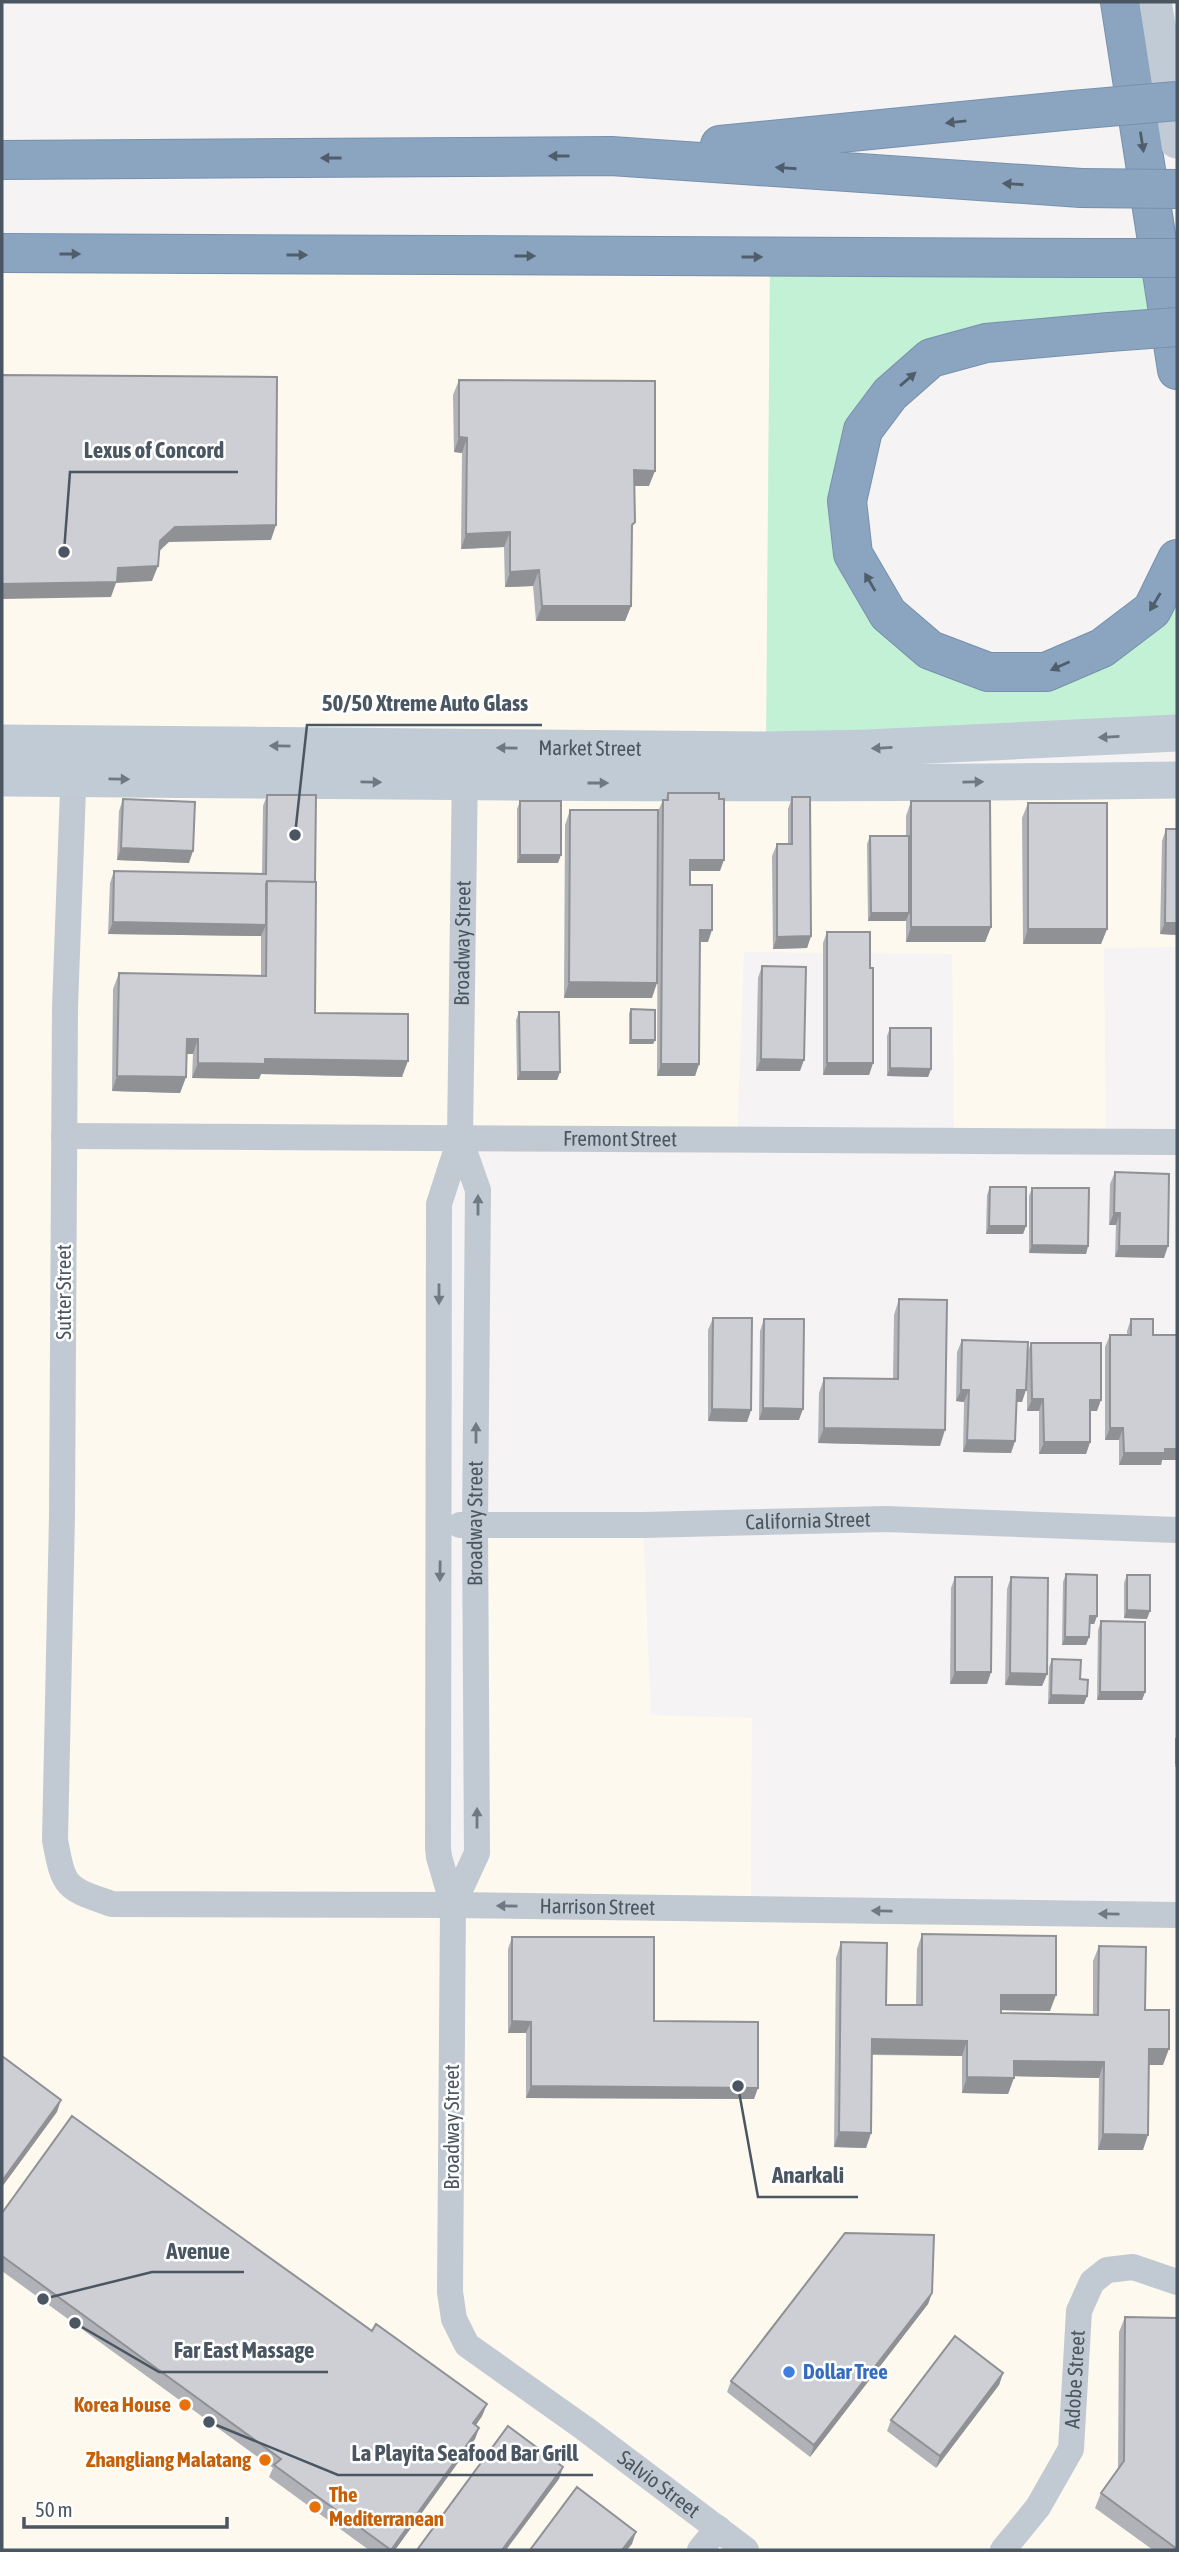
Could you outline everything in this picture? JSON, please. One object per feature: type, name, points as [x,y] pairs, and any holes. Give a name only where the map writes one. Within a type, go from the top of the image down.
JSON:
[{"type":"highway","points":[[1121,2],[1177,370]]},
{"type":"highway","points":[[611,156],[1177,101]]},
{"type":"highway","points":[[2,160],[611,156],[1081,188],[1177,189]]},
{"type":"highway","points":[[2,253],[1177,258]]},
{"type":"highway","points":[[1177,327],[986,343],[932,358],[891,394],[863,430],[846,501],[853,554],[888,614],[930,650],[988,672],[1046,672],[1102,648],[1152,610],[1177,559]]},
{"type":"main road","points":[[1153,2],[1177,140]]},
{"type":"main road","name":"Market Street","points":[[2,778],[74,761],[465,747],[843,749],[1177,733]]},
{"type":"main road","name":"Market Street","points":[[2,743],[74,761],[466,783],[852,784],[1177,780]]},
{"type":"street","name":"Broadway Street","points":[[465,747],[460,1139],[439,1204],[440,1525],[437,1730],[439,1857],[453,1905],[450,2292],[454,2319],[467,2345]]},
{"type":"street","name":"Sutter Street","points":[[55,1840],[62,1516],[65,1007],[74,761]]},
{"type":"street","name":"Fremont Street","points":[[64,1136],[1177,1142]]},
{"type":"street","name":"Broadway Street","points":[[453,1905],[477,1853],[475,1525],[478,1190],[460,1139]]},
{"type":"street","name":"California Street","points":[[440,1525],[643,1525],[886,1520],[1177,1530]]},
{"type":"street","name":"Harrison Street","points":[[55,1840],[62,1875],[78,1892],[113,1904],[453,1905],[1177,1915]]},
{"type":"street","name":"Adobe Street","points":[[1003,2550],[1038,2507],[1070,2449],[1079,2311],[1092,2282],[1107,2270],[1133,2267],[1177,2282]]},
{"type":"street","name":"Salvio Street","points":[[467,2345],[584,2428],[746,2550]]},
{"type":"street","points":[[700,2550],[718,2528]]},
{"type":"shaded area","points":[[2,253],[770,257],[766,750],[2,743]]},
{"type":"shaded area","points":[[2,778],[1177,780],[1177,947],[1104,948],[1106,1142],[954,1141],[952,954],[744,952],[737,1140],[460,1139],[439,1204],[440,1525],[453,1904],[477,1853],[475,1525],[643,1525],[651,1715],[752,1718],[751,1909],[1177,1915],[1177,2550],[2,2550]]},
{"type":"green space","points":[[770,257],[1158,258],[1171,328],[986,343],[890,394],[847,501],[888,614],[988,672],[1102,648],[1177,559],[1177,733],[766,750]]},
{"type":"building","points":[[2,375],[277,377],[276,525],[175,527],[160,541],[158,566],[118,568],[117,582],[2,584]]},
{"type":"building","points":[[459,380],[655,381],[655,471],[634,470],[635,522],[632,525],[631,606],[542,606],[539,570],[510,572],[510,532],[466,534],[467,438],[459,437]]},
{"type":"building","points":[[668,793],[719,793],[719,799],[724,799],[724,860],[690,860],[690,885],[712,885],[712,930],[700,930],[699,1064],[661,1064],[663,800],[668,800]]},
{"type":"building","points":[[267,795],[316,795],[315,882],[267,881],[266,925],[113,922],[114,871],[266,874]]},
{"type":"building","points":[[792,797],[810,797],[811,936],[777,937],[777,844],[792,844]]},
{"type":"building","points":[[123,799],[195,802],[193,851],[121,848]]},
{"type":"building","points":[[520,801],[561,801],[561,855],[520,855]]},
{"type":"building","points":[[911,801],[990,801],[991,927],[911,927]]},
{"type":"building","points":[[1028,803],[1107,803],[1107,929],[1028,929]]},
{"type":"building","points":[[570,810],[658,810],[657,983],[569,982]]},
{"type":"building","points":[[1166,829],[1177,829],[1177,923],[1165,923]]},
{"type":"building","points":[[870,836],[909,836],[909,913],[871,913]]},
{"type":"building","points":[[267,881],[316,882],[315,1013],[408,1014],[408,1061],[265,1059],[265,1064],[198,1063],[198,1039],[187,1039],[186,1077],[117,1076],[119,973],[266,976]]},
{"type":"building","points":[[827,932],[870,932],[870,968],[873,968],[873,1063],[827,1063]]},
{"type":"building","points":[[762,966],[806,967],[804,1060],[761,1059]]},
{"type":"building","points":[[631,1009],[655,1010],[655,1040],[631,1040]]},
{"type":"building","points":[[519,1012],[559,1012],[560,1072],[520,1072]]},
{"type":"building","points":[[890,1028],[931,1028],[931,1069],[890,1068]]},
{"type":"building","points":[[1115,1172],[1169,1174],[1168,1246],[1119,1246],[1120,1213],[1114,1213]]},
{"type":"building","points":[[990,1187],[1026,1187],[1026,1226],[989,1226]]},
{"type":"building","points":[[1032,1188],[1089,1188],[1088,1246],[1032,1245]]},
{"type":"building","points":[[899,1299],[947,1300],[945,1430],[824,1428],[824,1378],[898,1379]]},
{"type":"building","points":[[713,1318],[752,1318],[751,1410],[712,1409]]},
{"type":"building","points":[[764,1319],[804,1319],[803,1409],[763,1408]]},
{"type":"building","points":[[1131,1319],[1153,1319],[1153,1335],[1177,1335],[1177,1449],[1165,1449],[1165,1453],[1124,1453],[1123,1428],[1110,1428],[1110,1335],[1131,1335]]},
{"type":"building","points":[[962,1340],[1028,1342],[1026,1390],[1017,1390],[1015,1441],[967,1440],[969,1390],[961,1390]]},
{"type":"building","points":[[1031,1343],[1101,1343],[1101,1400],[1090,1400],[1090,1442],[1044,1442],[1043,1399],[1032,1399]]},
{"type":"building","points":[[1066,1574],[1097,1575],[1097,1616],[1090,1616],[1089,1637],[1065,1637]]},
{"type":"building","points":[[1127,1575],[1150,1575],[1150,1611],[1127,1610]]},
{"type":"building","points":[[955,1577],[992,1577],[991,1672],[955,1672]]},
{"type":"building","points":[[1011,1577],[1048,1578],[1047,1674],[1010,1673]]},
{"type":"building","points":[[1101,1621],[1145,1622],[1145,1692],[1100,1692]]},
{"type":"building","points":[[1052,1659],[1081,1660],[1080,1679],[1088,1680],[1087,1696],[1051,1695]]},
{"type":"building","points":[[922,1934],[1056,1936],[1056,1995],[1001,1995],[1001,2013],[1098,2015],[1099,1946],[1146,1947],[1145,2010],[1169,2010],[1169,2049],[1149,2049],[1148,2135],[1103,2134],[1104,2062],[1014,2061],[1014,2078],[967,2077],[967,2041],[872,2039],[871,2133],[839,2132],[841,1942],[887,1943],[886,2005],[922,2005]]},
{"type":"building","points":[[512,1937],[654,1937],[654,2021],[758,2022],[758,2088],[531,2086],[531,2022],[512,2021]]},
{"type":"building","points":[[2,2056],[61,2100],[2,2181]]},
{"type":"building","points":[[72,2116],[372,2331],[376,2324],[487,2404],[473,2423],[479,2428],[391,2550],[274,2465],[281,2459],[2,2256],[2,2213]]},
{"type":"building","points":[[845,2233],[934,2235],[932,2293],[814,2445],[731,2381]]},
{"type":"building","points":[[1125,2317],[1177,2318],[1177,2549],[1101,2493],[1124,2461]]},
{"type":"building","points":[[955,2336],[1003,2373],[940,2456],[891,2420]]},
{"type":"building","points":[[508,2426],[563,2467],[502,2550],[417,2550]]},
{"type":"building","points":[[577,2487],[636,2532],[622,2550],[530,2550]]},
{"type":"place","name":"Lexus of Concord","points":[[64,552]]},
{"type":"place","name":"50/50 Xtreme Auto Glass","points":[[295,835]]},
{"type":"place","name":"Anarkali","points":[[738,2086]]},
{"type":"place","name":"Avenue","points":[[43,2299]]},
{"type":"place","name":"Far East Massage","points":[[75,2323]]},
{"type":"place","name":"Dollar Tree","points":[[789,2372]]},
{"type":"place","name":"Korea House","points":[[185,2405]]},
{"type":"place","name":"La Playita Seafood Bar Grill","points":[[209,2422]]},
{"type":"place","name":"Zhangliang Malatang","points":[[265,2460]]},
{"type":"place","name":"The Mediterranean","points":[[315,2507]]}]
